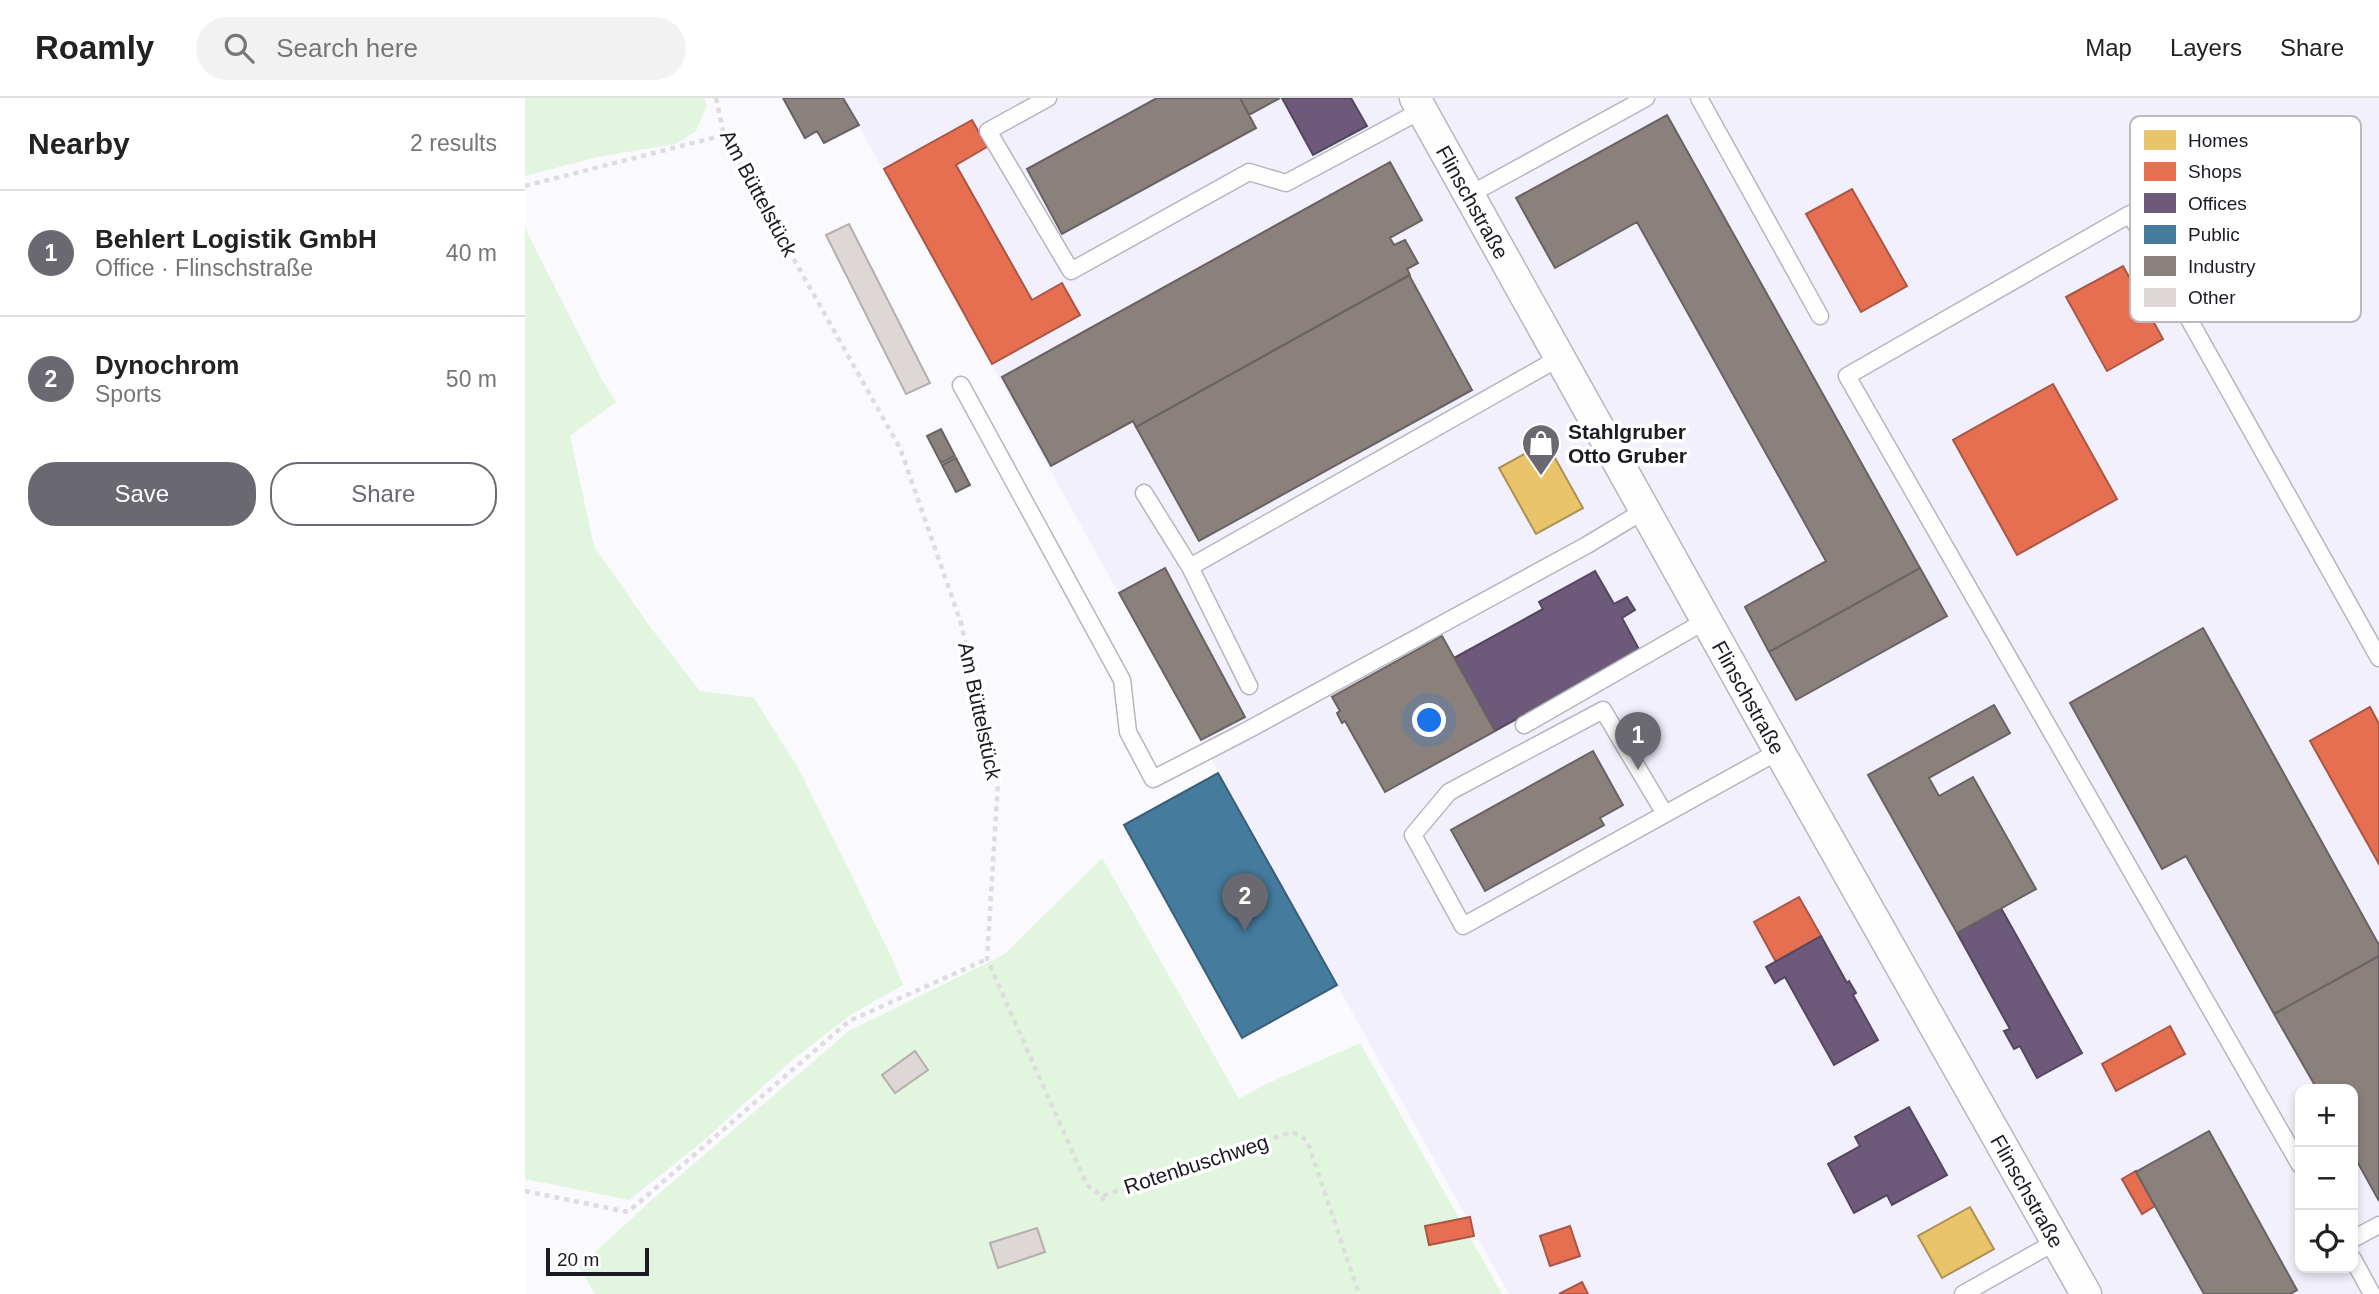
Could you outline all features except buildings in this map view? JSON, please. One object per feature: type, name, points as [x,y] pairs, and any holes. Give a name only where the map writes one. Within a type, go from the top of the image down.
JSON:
[{"type":"street","name":"Flinschstraße","points":[[1419,104],[1779,751],[2086,1294]]},
{"type":"lane","points":[[1048,98],[988,131],[1071,271],[1249,172],[1286,183],[1419,104]]},
{"type":"lane","points":[[1469,195],[1646,98]]},
{"type":"lane","points":[[1699,98],[1820,316]]},
{"type":"lane","points":[[2130,214],[1847,376],[2295,1157]]},
{"type":"lane","points":[[2191,322],[2379,658]]},
{"type":"lane","points":[[1190,567],[1559,358]]},
{"type":"lane","points":[[961,385],[1122,680],[1128,732],[1153,779],[1587,545],[1644,510]]},
{"type":"lane","points":[[1144,493],[1190,567],[1249,686]]},
{"type":"lane","points":[[1524,725],[1707,620]]},
{"type":"lane","points":[[1665,814],[1603,710],[1449,792],[1413,835],[1463,926],[1779,751]]},
{"type":"lane","points":[[2358,1236],[2379,1225]]},
{"type":"lane","points":[[1963,1294],[2057,1241]]},
{"type":"lane","points":[[2358,1268],[2372,1294]]},
{"type":"path","name":"Am Büttelstück","points":[[716,98],[724,135],[899,448],[961,623],[998,782],[987,959]]},
{"type":"path","points":[[525,186],[724,135]]},
{"type":"path","points":[[525,1191],[628,1212],[849,1021],[987,959]]},
{"type":"path","name":"Rotenbuschweg","points":[[987,959],[1087,1185],[1102,1196],[1292,1132],[1307,1140],[1359,1294]]},
{"type":"path","points":[[1102,1196],[1106,1205]]},
{"type":"shaded area","points":[[843,98],[2379,98],[2379,1294],[1509,1294]]},
{"type":"green space","points":[[525,98],[704,98],[707,105],[696,131],[676,144],[597,157],[525,176]]},
{"type":"green space","points":[[525,228],[602,380],[616,402],[570,436],[594,546],[651,628],[700,691],[754,698],[800,771],[903,985],[849,1016],[791,1061],[702,1142],[629,1200],[525,1179]]},
{"type":"green space","points":[[1102,858],[1239,1099],[1262,1086],[1360,1043],[1502,1294],[595,1294],[579,1267],[654,1198],[849,1031],[1005,954]]},
{"type":"place","name":"Stahlgruber Otto Gruber","points":[[1541,477]]},
{"type":"place","name":"Behlert Logistik GmbH","points":[[1638,770]]},
{"type":"place","name":"Dynochrom","points":[[1245,931]]}]
